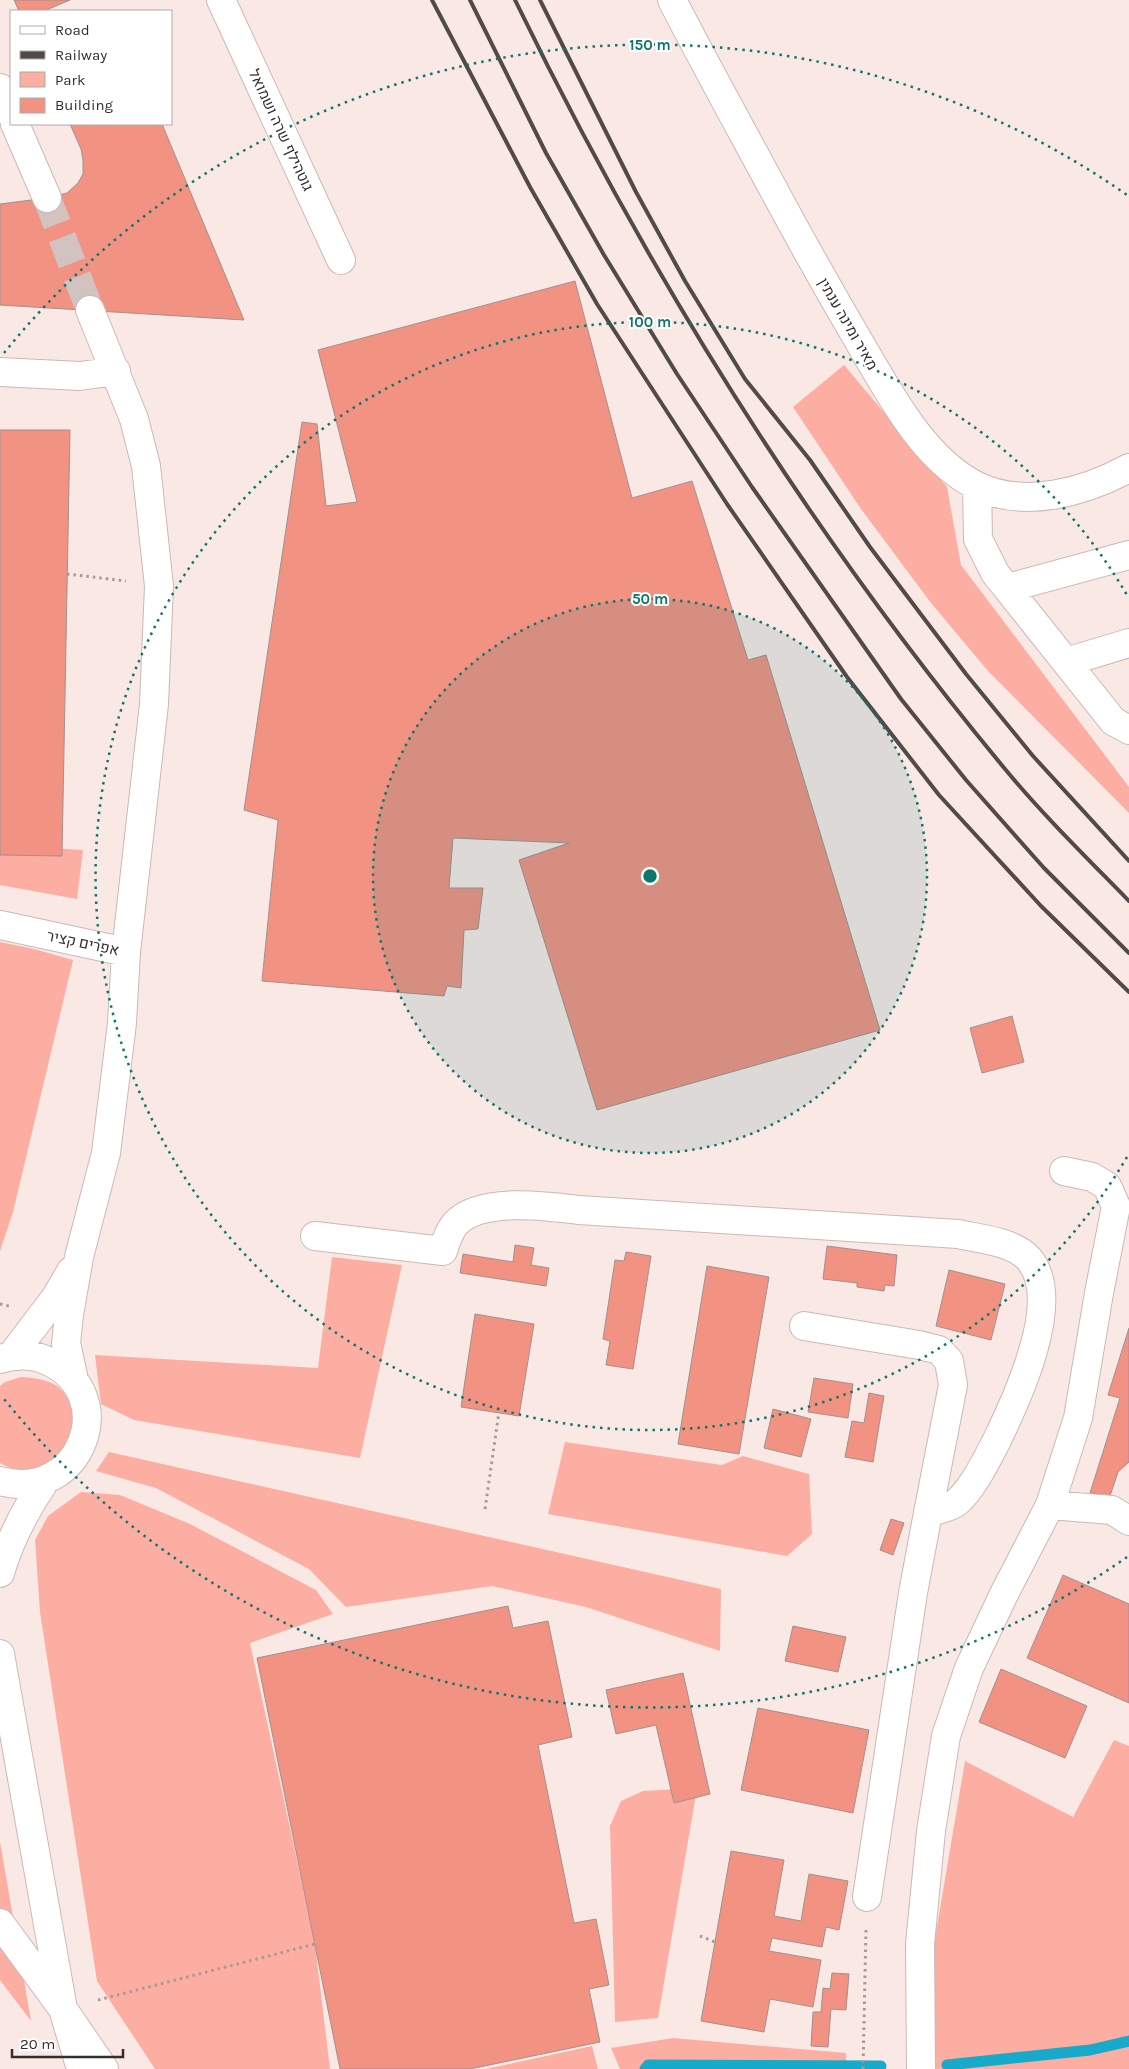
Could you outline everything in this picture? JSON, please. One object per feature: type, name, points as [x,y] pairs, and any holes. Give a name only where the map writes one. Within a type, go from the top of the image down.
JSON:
[{"type":"street","name":"גוטהילף שרה ושמואל","points":[[221,0],[341,260]]},
{"type":"street","name":"מאיר ומינה ענתין","points":[[672,0],[823,280],[904,416],[929,447],[953,470],[977,486],[1002,494],[1026,497],[1081,489],[1104,482],[1129,468]]},
{"type":"street","points":[[0,88],[10,112]]},
{"type":"street","points":[[15,125],[47,198]]},
{"type":"street","points":[[90,310],[134,419],[146,466],[159,586],[154,704],[126,952]]},
{"type":"street","points":[[0,372],[80,376],[116,371]]},
{"type":"street","points":[[977,486],[978,539],[995,573],[1113,721],[1129,730]]},
{"type":"street","points":[[1008,588],[1129,555]]},
{"type":"street","points":[[1066,662],[1129,643]]},
{"type":"street","name":"אפרים קציר","points":[[0,925],[126,952],[122,1023],[106,1153],[79,1257]]},
{"type":"street","points":[[921,2069],[920,1944],[931,1831],[946,1736],[968,1668],[1050,1505],[1078,1418],[1116,1206],[1107,1186],[1092,1176],[1064,1171]]},
{"type":"street","points":[[315,1236],[443,1251],[448,1235],[460,1219],[499,1206],[529,1204],[579,1210],[958,1234],[1012,1247],[1028,1258],[1035,1269],[1041,1286],[1040,1315],[1032,1356],[1017,1400],[981,1472],[956,1503],[928,1513]]},
{"type":"street","points":[[6,1357],[56,1297],[79,1257]]},
{"type":"street","points":[[74,1380],[66,1344],[79,1257]]},
{"type":"street","points":[[804,1326],[939,1350],[949,1361],[953,1385],[914,1592],[867,1897]]},
{"type":"street","points":[[0,1481],[21,1485],[45,1481],[60,1472],[78,1452],[86,1432],[87,1421],[81,1392],[74,1380],[58,1365],[39,1356],[6,1357]]},
{"type":"street","points":[[0,1573],[19,1521],[45,1481]]},
{"type":"street","points":[[1050,1505],[1112,1510],[1129,1521]]},
{"type":"street","points":[[0,1654],[63,2009],[80,2069]]},
{"type":"street","points":[[0,1923],[104,2069]]},
{"type":"path","points":[[67,574],[159,586]]},
{"type":"path","points":[[484,1509],[499,1412]]},
{"type":"path","points":[[863,2069],[867,1897]]},
{"type":"path","points":[[700,1936],[715,1942]]},
{"type":"path","points":[[63,2009],[315,1944]]},
{"type":"green space","points":[[844,365],[947,487],[961,565],[1129,787],[1129,813],[988,671],[931,603],[861,509],[793,407]]},
{"type":"green space","points":[[0,845],[83,850],[77,899],[0,885]]},
{"type":"green space","points":[[0,942],[73,960],[13,1212],[0,1251]]},
{"type":"green space","points":[[332,1257],[402,1265],[360,1458],[134,1420],[101,1404],[95,1355],[318,1368]]},
{"type":"green space","points":[[21,1377],[45,1380],[60,1389],[70,1403],[76,1425],[55,1463],[28,1470],[15,1469],[0,1463],[0,1386],[5,1382]]},
{"type":"green space","points":[[565,1442],[722,1465],[743,1456],[809,1474],[812,1534],[787,1556],[548,1514]]},
{"type":"green space","points":[[109,1452],[721,1589],[720,1651],[586,1607],[492,1586],[346,1607],[309,1569],[156,1488],[96,1471]]},
{"type":"green space","points":[[81,1492],[120,1495],[190,1524],[316,1590],[333,1614],[250,1643],[315,1944],[330,2069],[155,2069],[97,1981],[40,1612],[35,1540],[48,1516]]},
{"type":"green space","points":[[1114,1740],[1129,1746],[1129,2069],[935,2069],[933,1950],[965,1761],[1073,1817]]},
{"type":"green space","points":[[697,1788],[658,2018],[615,2022],[610,1826],[621,1801],[643,1791]]},
{"type":"green space","points":[[0,1842],[31,2021],[0,1980]]},
{"type":"green space","points":[[673,2038],[846,2053],[846,2069],[620,2069],[611,2048]]},
{"type":"green space","points":[[592,2046],[598,2069],[486,2069]]},
{"type":"building","points":[[14,0],[70,0],[46,10],[19,10]]},
{"type":"building","points":[[70,125],[162,125],[244,320],[0,305],[0,204],[47,198],[67,193],[78,183],[83,174],[81,149]]},
{"type":"building","points":[[575,281],[632,498],[692,481],[748,660],[766,655],[880,1030],[597,1110],[519,860],[569,843],[453,838],[449,888],[483,888],[478,929],[464,930],[461,988],[447,986],[444,996],[262,981],[278,820],[244,810],[302,422],[317,424],[326,506],[357,502],[318,350]]},
{"type":"building","points":[[0,430],[70,430],[62,856],[0,855]]},
{"type":"building","points":[[1012,1016],[1024,1062],[982,1073],[970,1028]]},
{"type":"building","points":[[515,1245],[534,1248],[531,1265],[549,1268],[546,1286],[460,1273],[463,1254],[513,1262]]},
{"type":"building","points":[[827,1246],[897,1255],[894,1286],[885,1285],[884,1291],[857,1287],[857,1283],[823,1279]]},
{"type":"building","points":[[626,1252],[651,1256],[633,1369],[606,1365],[610,1341],[603,1339],[615,1260],[624,1261]]},
{"type":"building","points":[[707,1266],[769,1277],[739,1454],[678,1444]]},
{"type":"building","points":[[949,1270],[1005,1284],[991,1340],[936,1326]]},
{"type":"building","points":[[475,1314],[534,1324],[519,1416],[461,1407]]},
{"type":"building","points":[[1129,1328],[1129,1462],[1118,1472],[1110,1496],[1090,1493],[1120,1398],[1108,1395]]},
{"type":"building","points":[[814,1378],[853,1384],[848,1418],[808,1412]]},
{"type":"building","points":[[869,1393],[884,1396],[873,1462],[845,1457],[852,1421],[864,1423]]},
{"type":"building","points":[[773,1409],[811,1419],[801,1457],[764,1448]]},
{"type":"building","points":[[891,1519],[904,1523],[893,1555],[880,1550]]},
{"type":"building","points":[[1063,1575],[1129,1604],[1129,1703],[1027,1658]]},
{"type":"building","points":[[508,1606],[513,1628],[548,1621],[572,1737],[538,1745],[574,1923],[596,1919],[609,1985],[589,1989],[600,2042],[470,2069],[340,2069],[257,1658]]},
{"type":"building","points":[[793,1626],[846,1637],[838,1672],[785,1661]]},
{"type":"building","points":[[1001,1669],[1087,1706],[1065,1758],[979,1722]]},
{"type":"building","points":[[683,1673],[710,1794],[674,1803],[656,1725],[616,1734],[606,1690]]},
{"type":"building","points":[[758,1708],[869,1730],[853,1813],[741,1790]]},
{"type":"building","points":[[731,1851],[784,1860],[774,1916],[801,1921],[809,1874],[848,1881],[839,1930],[826,1927],[822,1947],[772,1938],[769,1951],[821,1960],[813,2007],[770,1999],[764,2032],[701,2021]]},
{"type":"building","points":[[832,1973],[849,1974],[846,2010],[831,2009],[828,2047],[811,2046],[813,2012],[821,2012],[823,1988],[830,1989]]},
{"type":"waterway","points":[[947,2065],[1090,2050],[1129,2041]]},
{"type":"waterway","points":[[645,2069],[648,2065],[881,2066]]},
{"type":"tunnel","points":[[47,198],[90,310]]},
{"type":"railway","points":[[432,0],[530,187],[597,304],[727,504],[847,677],[939,795],[1041,906],[1129,992]]},
{"type":"railway","points":[[470,0],[546,153],[604,255],[677,374],[752,487],[901,699],[966,780],[1044,868],[1129,953]]},
{"type":"railway","points":[[515,0],[566,102],[620,203],[677,302],[799,495],[933,680],[1005,769],[1050,820],[1129,901]]},
{"type":"railway","points":[[540,0],[636,192],[685,281],[745,379],[810,460],[870,547],[966,674],[1033,756],[1129,861]]}]
